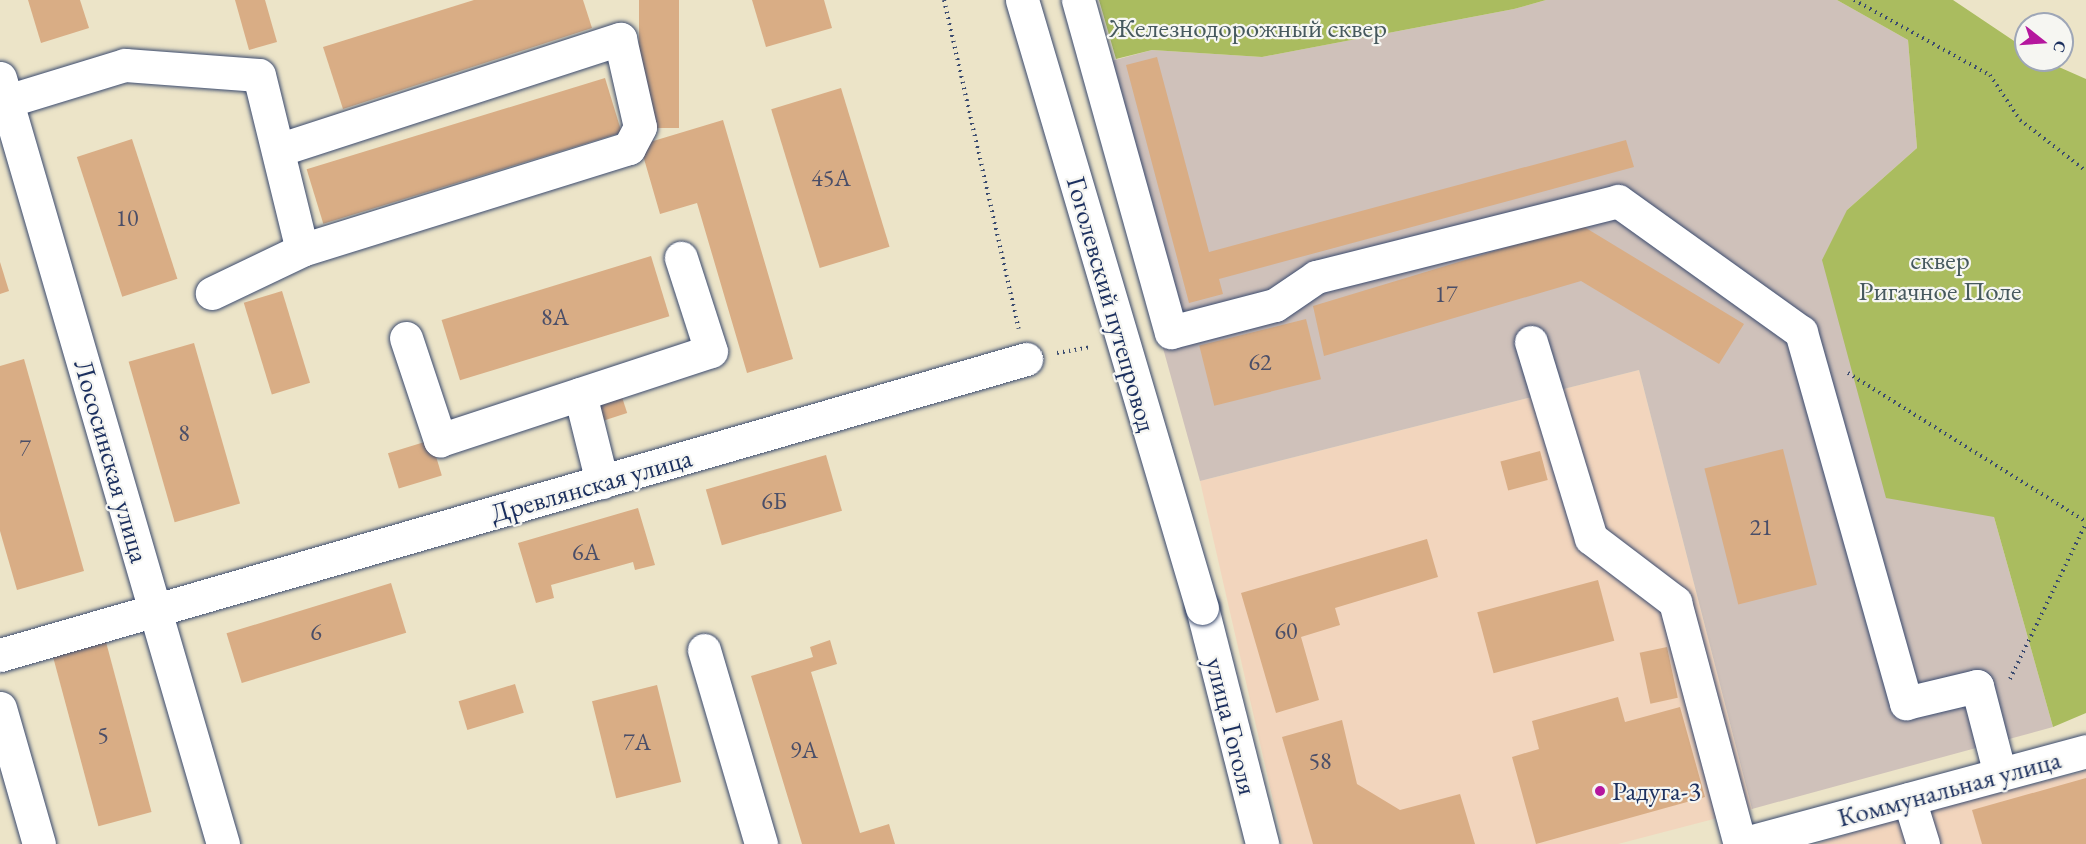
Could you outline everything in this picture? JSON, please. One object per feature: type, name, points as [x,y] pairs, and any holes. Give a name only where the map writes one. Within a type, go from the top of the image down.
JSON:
[{"type":"street","name":"Гоголевский путепровод","points":[[1022,0],[1202,608]]},
{"type":"street","points":[[1078,0],[1171,332],[1275,306],[1316,277],[1618,201],[1801,332],[1906,703],[1977,686],[2000,774]]},
{"type":"street","points":[[213,293],[302,250],[629,148],[640,127],[620,39],[278,150]]},
{"type":"street","points":[[3,89],[125,65],[259,75],[302,250]]},
{"type":"street","name":"Лососинская улица","points":[[3,89],[9,143],[155,610],[223,844]]},
{"type":"street","points":[[406,338],[440,440],[711,351],[681,258]]},
{"type":"street","points":[[1531,342],[1591,538],[1675,602],[1741,844]]},
{"type":"street","name":"Древлянская улица","points":[[0,655],[1026,359]]},
{"type":"street","points":[[580,394],[602,482]]},
{"type":"street","name":"улица Гоголя","points":[[1202,608],[1262,844]]},
{"type":"street","points":[[704,650],[760,844]]},
{"type":"street","points":[[0,708],[39,844]]},
{"type":"street","name":"Коммунальная улица","points":[[1741,844],[2086,751]]},
{"type":"street","points":[[1909,799],[1923,844]]},
{"type":"path","points":[[944,0],[1026,359]]},
{"type":"path","points":[[1854,0],[1990,75],[2020,120],[2086,171]]},
{"type":"path","points":[[1805,347],[2086,523],[1987,725]]},
{"type":"shaded area","points":[[1546,0],[1837,0],[1908,40],[1917,148],[1847,210],[1994,517],[2053,727],[1752,809],[1639,370],[1200,481],[1085,68],[1152,50],[1262,57],[1514,9]]},
{"type":"shaded area","points":[[1639,370],[1752,809],[1618,844],[1283,844],[1200,481]]},
{"type":"shaded area","points":[[2086,771],[2086,844],[1816,844],[1914,814]]},
{"type":"green space","name":"Железнодорожный сквер","points":[[1099,0],[1546,0],[1514,9],[1262,57],[1152,50],[1116,59]]},
{"type":"green space","name":"сквер Ригачное Поле","points":[[1837,0],[1953,0],[2014,41],[2014,72],[2070,72],[2086,79],[2086,713],[2053,727],[1994,517],[1886,498],[1822,260],[1847,210],[1917,148],[1908,40]]},
{"type":"building","points":[[28,0],[80,0],[89,28],[41,43]]},
{"type":"building","points":[[235,0],[265,0],[277,42],[249,50]]},
{"type":"building","points":[[474,0],[583,0],[592,28],[343,109],[323,47]]},
{"type":"building","points":[[639,0],[679,0],[679,128],[639,128]]},
{"type":"building","points":[[752,0],[824,0],[832,28],[766,47]]},
{"type":"building","points":[[1157,57],[1209,252],[1626,140],[1634,167],[1219,279],[1223,294],[1189,303],[1126,65]]},
{"type":"building","points":[[605,78],[622,133],[323,224],[307,169]]},
{"type":"building","points":[[841,88],[890,247],[820,268],[771,109]]},
{"type":"building","points":[[723,120],[793,359],[747,373],[697,203],[660,214],[640,145]]},
{"type":"building","points":[[132,139],[177,279],[122,297],[77,157]]},
{"type":"building","points":[[1581,225],[1744,324],[1719,364],[1581,281],[1324,356],[1313,306]]},
{"type":"building","points":[[651,256],[669,316],[460,380],[442,320]]},
{"type":"building","points":[[0,262],[9,291],[0,294]]},
{"type":"building","points":[[282,291],[310,383],[272,395],[244,303]]},
{"type":"building","points":[[1306,319],[1321,379],[1214,406],[1199,346]]},
{"type":"building","points":[[194,343],[240,504],[175,522],[129,362]]},
{"type":"building","points":[[24,359],[84,571],[17,590],[0,531],[0,366]]},
{"type":"building","points":[[621,394],[627,413],[602,421],[596,402]]},
{"type":"building","points":[[431,440],[442,475],[399,489],[388,453]]},
{"type":"building","points":[[1783,449],[1817,585],[1738,604],[1704,469]]},
{"type":"building","points":[[1540,451],[1548,480],[1508,491],[1500,462]]},
{"type":"building","points":[[826,455],[842,511],[722,545],[706,489]]},
{"type":"building","points":[[638,508],[655,565],[635,570],[633,562],[551,585],[554,598],[536,603],[518,543]]},
{"type":"building","points":[[1427,539],[1438,577],[1335,608],[1340,625],[1301,637],[1319,700],[1276,713],[1241,593]]},
{"type":"building","points":[[1598,580],[1614,641],[1494,673],[1477,612]]},
{"type":"building","points":[[391,583],[406,633],[242,683],[227,633]]},
{"type":"building","points":[[830,640],[837,664],[811,672],[860,833],[889,824],[895,844],[802,844],[751,676],[813,657],[810,647]]},
{"type":"building","points":[[106,642],[152,812],[98,826],[53,656]]},
{"type":"building","points":[[1667,647],[1678,698],[1650,704],[1640,653]]},
{"type":"building","points":[[515,684],[524,713],[467,730],[459,701]]},
{"type":"building","points":[[657,685],[681,782],[616,798],[592,701]]},
{"type":"building","points":[[1618,697],[1625,722],[1680,707],[1705,797],[1536,844],[1512,757],[1539,749],[1532,721]]},
{"type":"building","points":[[1342,720],[1357,784],[1400,810],[1460,794],[1475,844],[1313,844],[1282,737]]},
{"type":"building","points":[[2086,778],[2086,844],[1982,844],[1972,810]]},
{"type":"place","name":"Радуга-3","points":[[1600,791]]}]
